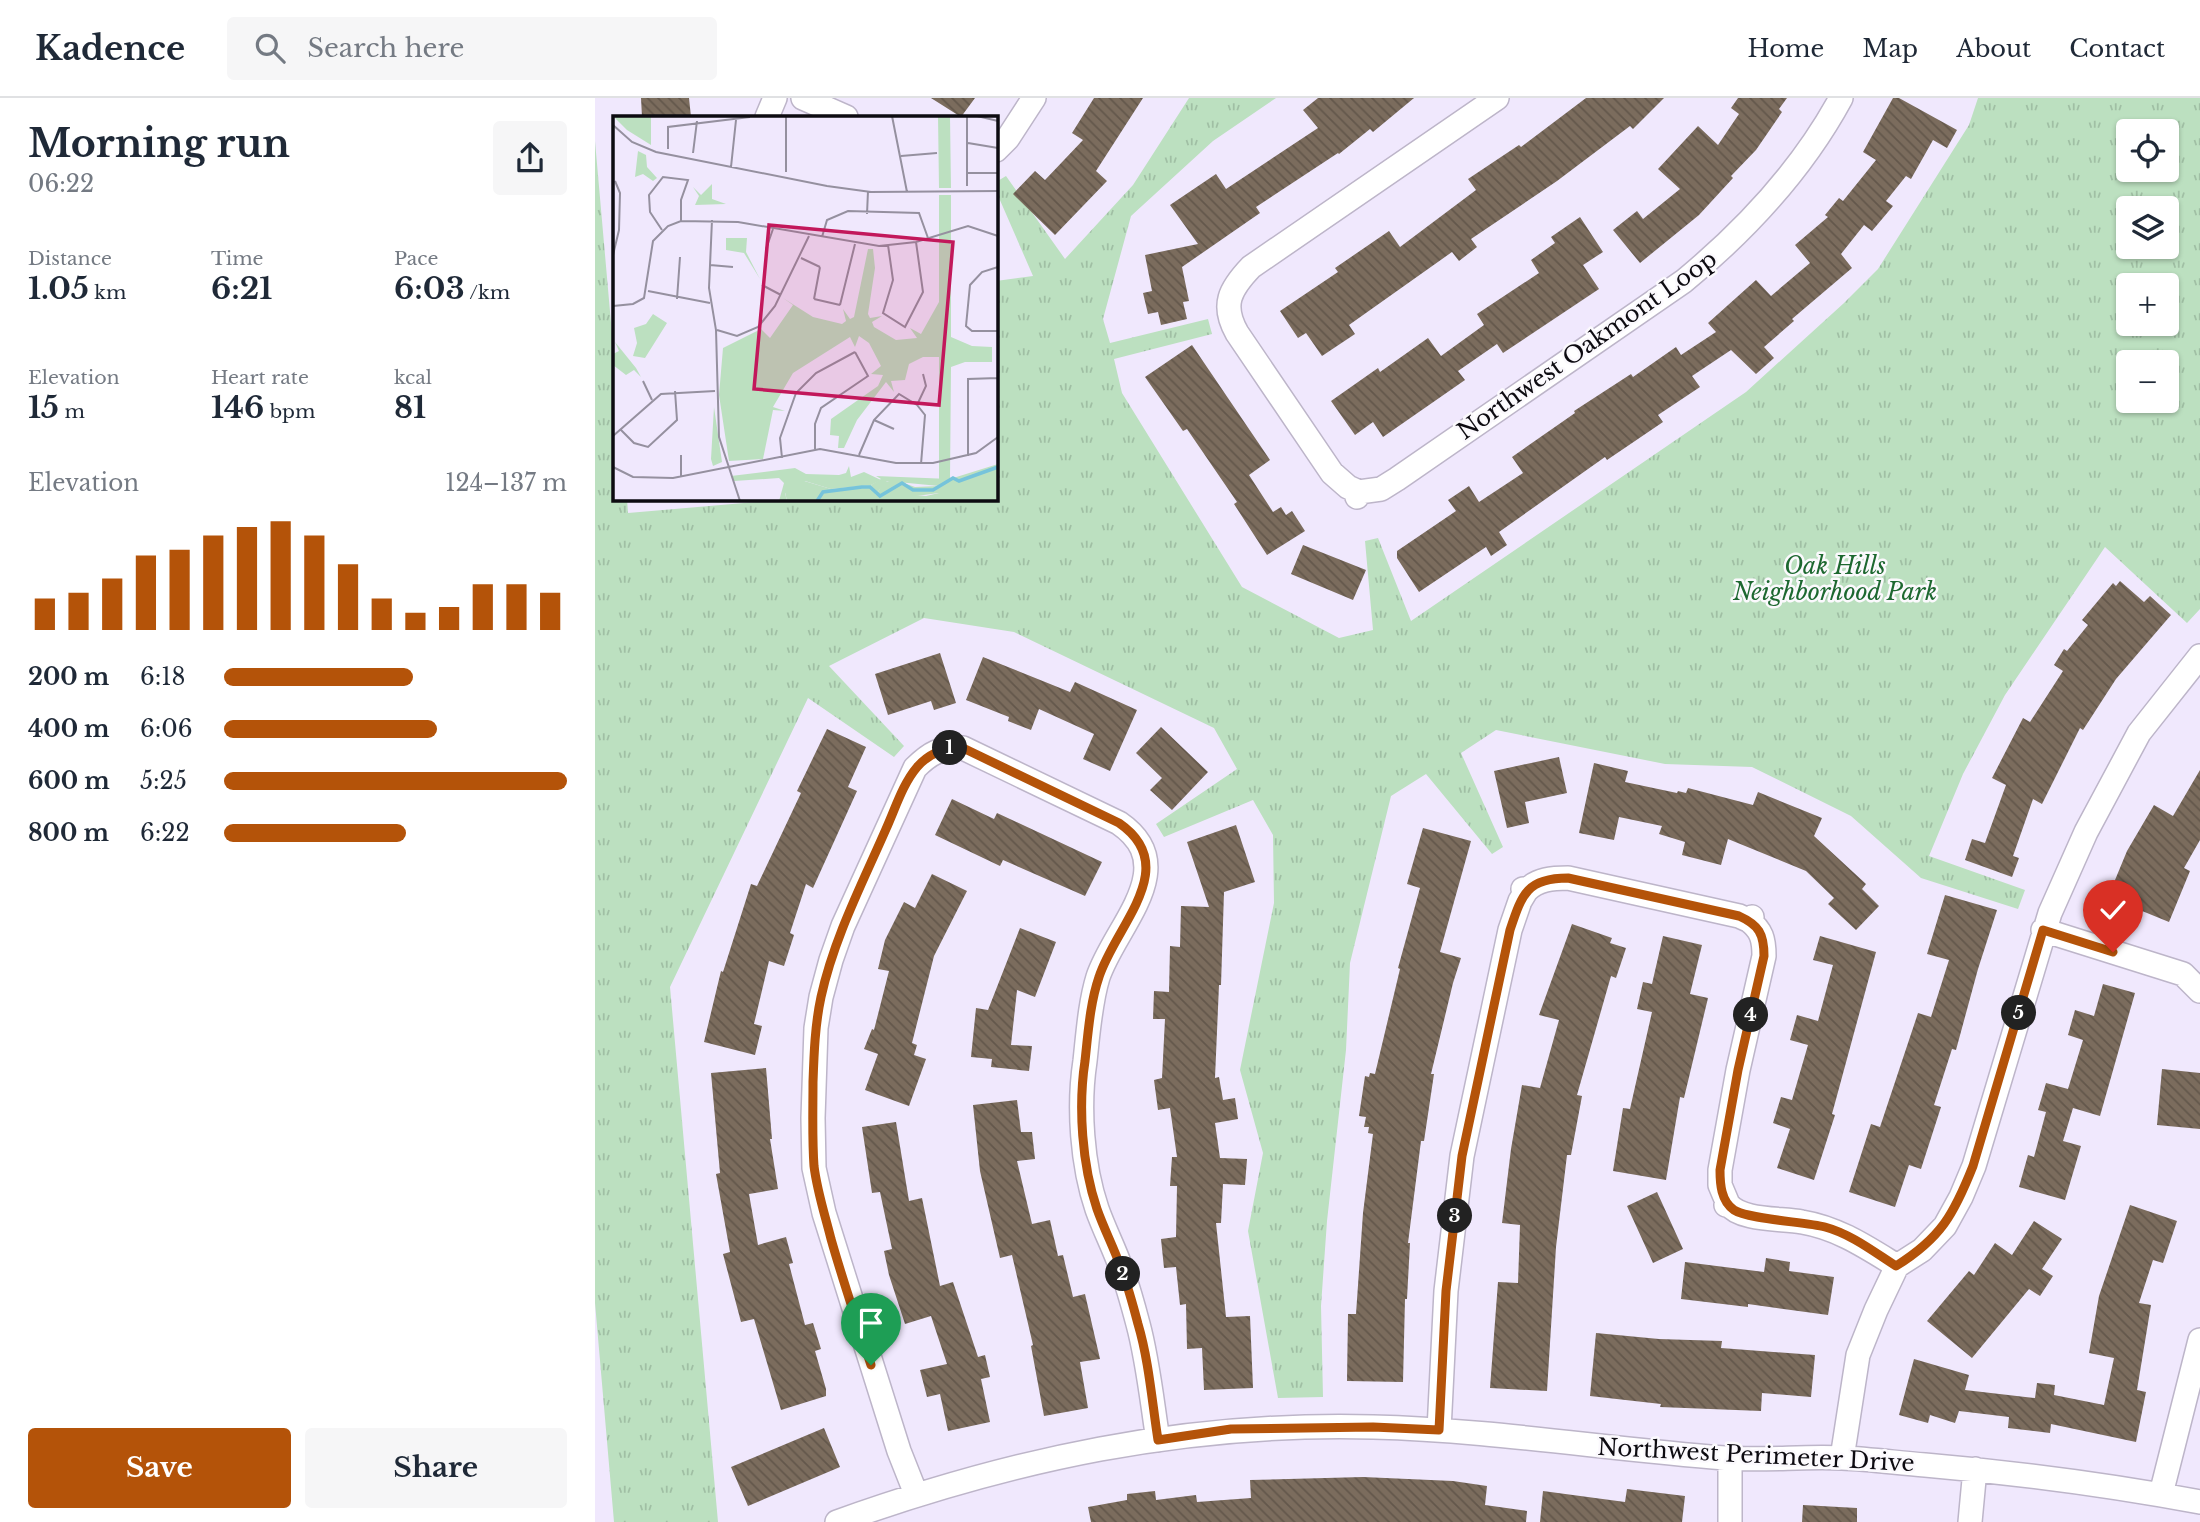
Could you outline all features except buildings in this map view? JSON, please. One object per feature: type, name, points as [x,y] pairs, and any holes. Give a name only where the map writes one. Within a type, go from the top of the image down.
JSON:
[{"type":"street","points":[[767,116],[775,98]]},
{"type":"street","points":[[803,98],[844,116]]},
{"type":"street","points":[[997,149],[1008,138],[1034,98]]},
{"type":"street","name":"Northwest Oakmont Loop","points":[[1497,98],[1251,267],[1238,280],[1228,301],[1229,319],[1237,333],[1332,473],[1358,494],[1381,489],[1397,479],[1692,274],[1727,246],[1784,183],[1841,98]]},
{"type":"street","points":[[1842,1458],[1858,1355],[1896,1266],[1921,1250],[1937,1234],[1961,1197],[1973,1166],[2043,930],[2086,832],[2139,733],[2200,656]]},
{"type":"street","points":[[916,1494],[894,1438],[824,1213],[814,1168],[814,1066],[821,998],[843,926],[915,768],[929,754],[948,747],[963,748],[1119,823],[1133,832],[1145,853],[1148,864],[1144,887],[1099,976],[1082,1078],[1083,1143],[1096,1207],[1121,1267],[1139,1328],[1158,1440]]},
{"type":"street","points":[[1439,1430],[1446,1291],[1462,1156],[1510,930],[1525,890],[1551,878],[1568,878],[1750,918],[1764,940],[1764,956],[1738,1070],[1720,1170],[1720,1185],[1727,1204],[1742,1214],[1803,1222],[1850,1236],[1896,1266]]},
{"type":"street","points":[[2043,930],[2183,974],[2200,990]]},
{"type":"street","points":[[2161,1494],[2200,1340]]},
{"type":"street","name":"Northwest Perimeter Drive","points":[[837,1522],[916,1494],[1033,1462],[1231,1429],[1373,1427],[1439,1430],[1730,1459],[1842,1458],[1975,1469],[2161,1494],[2200,1502]]},
{"type":"street","points":[[1730,1459],[1730,1522]]},
{"type":"street","points":[[1970,1522],[1975,1469]]},
{"type":"green space","name":"Oak Hills Neighborhood Park","points":[[1189,98],[1276,98],[1213,141],[1131,216],[1103,319],[1110,343],[1208,319],[1212,334],[1114,359],[1122,393],[1242,587],[1339,638],[1373,630],[1365,541],[1378,538],[1411,621],[1746,392],[1878,269],[1969,125],[1978,98],[2200,98],[2200,609],[2187,623],[2105,547],[2005,695],[1963,774],[1929,856],[2025,890],[2018,909],[1921,878],[1851,816],[1752,767],[1665,764],[1496,730],[1461,753],[1503,847],[1492,854],[1426,774],[1391,796],[1350,963],[1346,1050],[1327,1221],[1321,1306],[1323,1397],[1278,1398],[1248,1231],[1263,1153],[1240,1070],[1274,903],[1273,835],[1253,800],[1164,837],[1156,824],[1237,769],[1214,728],[1014,632],[924,618],[829,666],[904,746],[894,757],[808,698],[670,987],[718,1522],[614,1522],[595,1303],[595,141],[613,346],[613,500],[627,500],[628,513],[770,500],[997,500],[997,281],[1033,276],[997,193],[997,181],[1006,176],[1065,259],[1133,185]]},
{"type":"route","points":[[871,1365],[843,1280],[814,1168],[816,1028],[831,960],[843,926],[902,794],[915,768],[929,754],[948,747],[963,748],[1119,823],[1133,832],[1145,853],[1148,864],[1144,887],[1099,976],[1082,1078],[1083,1143],[1096,1207],[1121,1267],[1139,1328],[1158,1440],[1231,1429],[1373,1427],[1439,1430],[1446,1291],[1462,1156],[1510,930],[1520,901],[1530,887],[1551,878],[1568,878],[1739,916],[1753,923],[1764,940],[1764,956],[1738,1070],[1720,1170],[1720,1185],[1725,1199],[1732,1209],[1742,1214],[1803,1222],[1850,1236],[1896,1266],[1921,1250],[1944,1226],[1961,1197],[1973,1166],[2043,930],[2113,952]]}]
